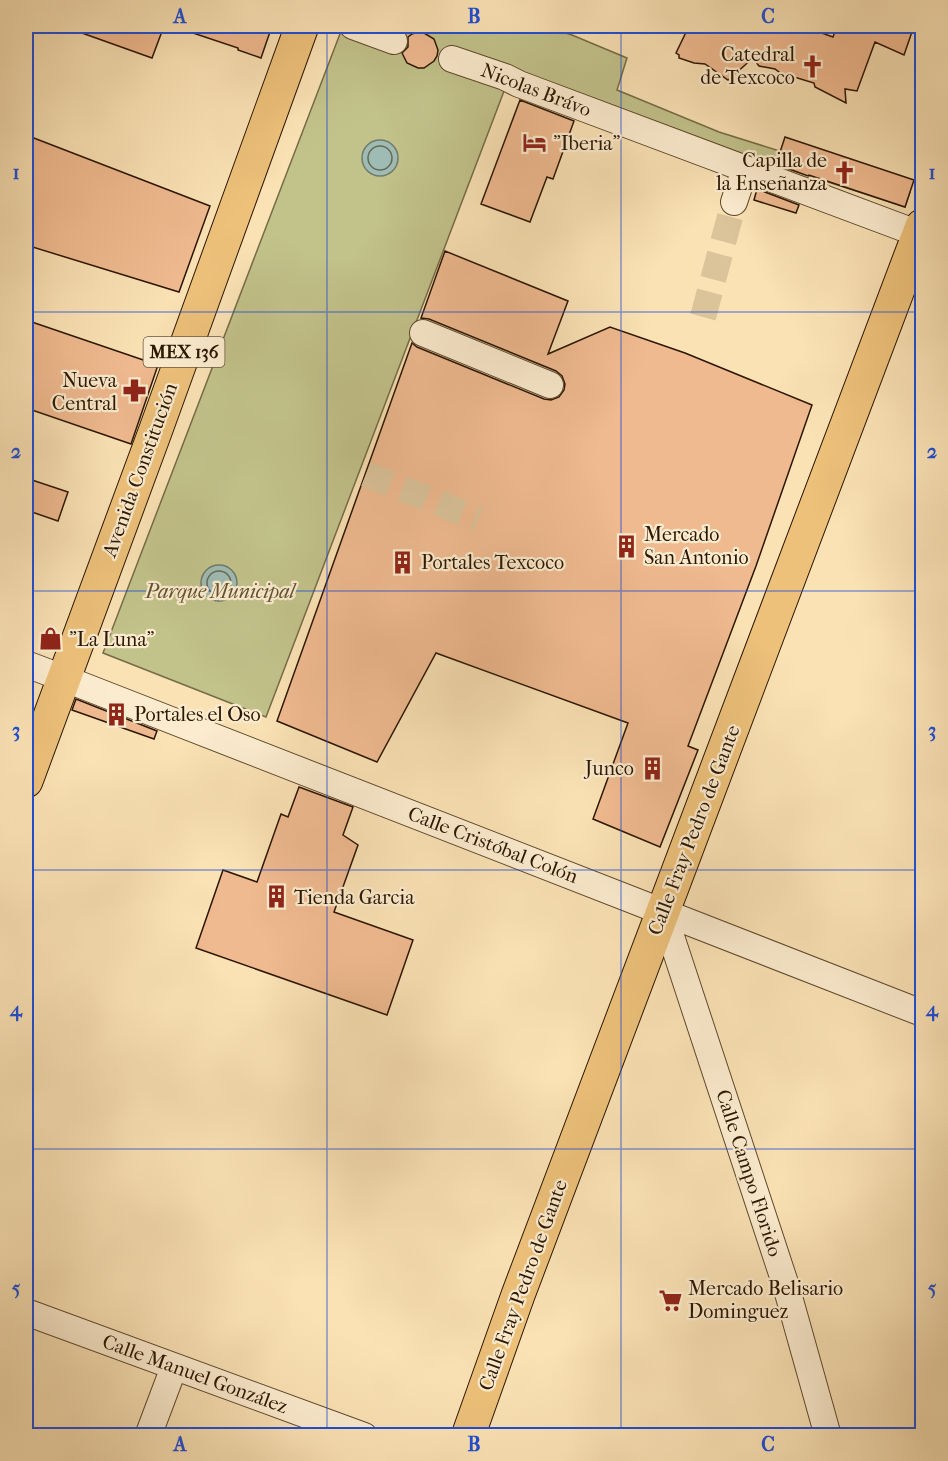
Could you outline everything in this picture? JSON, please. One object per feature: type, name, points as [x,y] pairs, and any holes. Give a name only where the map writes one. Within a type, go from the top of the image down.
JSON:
[{"type":"main road","name":"Avenida Constitución","points":[[63,678],[302,26]]},
{"type":"main road","name":"Calle Fray Pedro de Gante","points":[[468,1436],[522,1284],[921,232]]},
{"type":"main road","name":"MEX 136","points":[[26,781],[63,678]]},
{"type":"street","points":[[353,26],[394,41]]},
{"type":"street","name":"Nicolas Brávo","points":[[452,58],[745,169],[921,232]]},
{"type":"street","points":[[734,202],[745,169]]},
{"type":"street","points":[[423,333],[550,385]]},
{"type":"street","name":"Calle Cristóbal Colón","points":[[26,664],[922,1013]]},
{"type":"street","name":"Calle Campo Florido","points":[[663,912],[786,1286],[828,1436]]},
{"type":"street","name":"Calle Manuel González","points":[[26,1312],[364,1436]]},
{"type":"street","points":[[148,1436],[174,1367]]},
{"type":"green space","name":"Parque Municipal","points":[[343,26],[486,26],[497,29],[498,26],[543,26],[572,35],[627,58],[617,90],[719,132],[910,192],[905,207],[509,78],[266,717],[103,653]]},
{"type":"water","points":[[380,140],[393,145],[398,158],[393,171],[380,176],[367,171],[362,158],[367,145]]},
{"type":"water","points":[[219,565],[232,570],[237,583],[232,596],[219,601],[206,596],[201,583],[206,570]]},
{"type":"building","points":[[69,26],[164,26],[152,58],[68,28]]},
{"type":"building","points":[[182,26],[272,26],[261,58],[181,29]]},
{"type":"building","name":"Catedral de Texcoco","points":[[689,26],[802,26],[833,37],[837,26],[914,26],[904,55],[875,42],[857,91],[845,89],[846,103],[815,87],[814,83],[791,76],[788,79],[775,69],[759,66],[753,58],[728,80],[705,64],[679,58],[676,53]]},
{"type":"building","points":[[418,32],[434,39],[438,50],[434,61],[424,68],[407,63],[402,53],[408,47],[408,37]]},
{"type":"building","name":"\"Iberia\"","points":[[520,100],[574,121],[553,179],[547,177],[530,222],[481,204]]},
{"type":"building","points":[[26,135],[210,206],[179,292],[26,245]]},
{"type":"building","name":"Capilla de la Enseñanza","points":[[785,137],[914,180],[905,207],[776,164]]},
{"type":"building","points":[[757,189],[799,205],[796,213],[754,200]]},
{"type":"building","points":[[445,251],[568,301],[548,354],[610,327],[685,353],[812,405],[756,566],[688,746],[698,750],[660,847],[593,819],[628,723],[436,653],[377,762],[277,721],[412,343],[544,399],[551,400],[559,397],[564,390],[565,384],[562,376],[556,371],[429,319],[421,318]]},
{"type":"building","points":[[26,320],[158,365],[131,444],[26,408]]},
{"type":"building","points":[[26,478],[68,492],[58,521],[26,510]]},
{"type":"building","points":[[76,699],[157,731],[154,739],[72,710]]},
{"type":"building","name":"Tienda Garcia","points":[[299,787],[353,807],[343,835],[358,845],[334,912],[413,940],[387,1015],[196,948],[223,870],[257,882],[281,814],[288,817]]},
{"type":"tunnel","points":[[703,317],[734,202]]},
{"type":"tunnel","points":[[366,474],[478,519]]},
{"type":"place","name":"Catedral de Texcoco","points":[[813,66]]},
{"type":"place","name":"\"Iberia\"","points":[[535,143]]},
{"type":"place","name":"Capilla de la Enseñanza","points":[[845,172]]},
{"type":"place","name":"Nueva Central","points":[[135,391]]},
{"type":"place","name":"Mercado San Antonio","points":[[626,546]]},
{"type":"place","name":"Portales Texcoco","points":[[403,562]]},
{"type":"place","name":"\"La Luna\"","points":[[51,639]]},
{"type":"place","name":"Portales el Oso","points":[[116,714]]},
{"type":"place","name":"Junco","points":[[652,768]]},
{"type":"place","name":"Tienda Garcia","points":[[276,897]]},
{"type":"place","name":"Mercado Belisario Dominguez","points":[[670,1300]]}]
